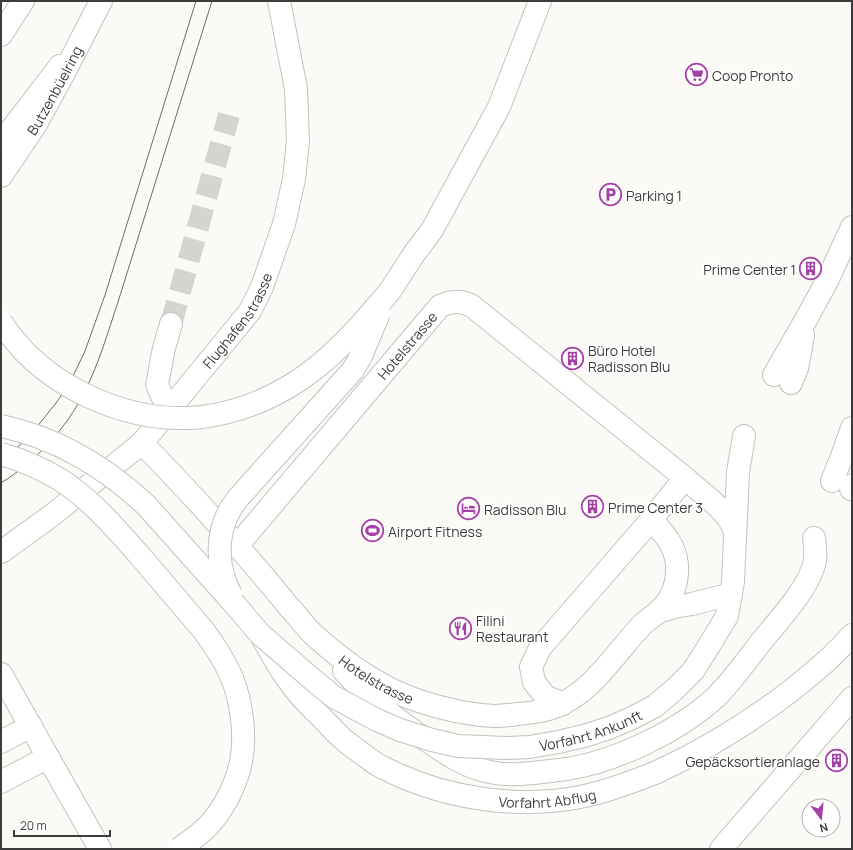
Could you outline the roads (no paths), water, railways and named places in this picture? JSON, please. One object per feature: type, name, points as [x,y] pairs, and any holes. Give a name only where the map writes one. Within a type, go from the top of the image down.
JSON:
[{"type":"street","points":[[1,35],[23,1]]},
{"type":"street","name":"Flughafenstrasse","points":[[1,552],[51,516],[142,443],[250,311],[262,287],[284,224],[294,180],[298,141],[296,89],[279,1]]},
{"type":"street","points":[[237,607],[228,590],[224,578],[219,550],[221,535],[230,510],[239,497],[353,370],[361,356],[381,308],[390,291],[414,254],[432,230],[499,107],[540,1]]},
{"type":"street","points":[[1,143],[60,66],[97,11]]},
{"type":"street","name":"Butzenbüelring","points":[[1,176],[36,124],[97,11]]},
{"type":"street","points":[[782,379],[808,316],[852,228]]},
{"type":"street","points":[[1,322],[22,349],[39,365],[55,378],[76,391],[111,406],[151,416],[202,417],[249,405],[271,396],[292,384],[317,367],[336,351],[357,330],[390,291]]},
{"type":"street","name":"Hotelstrasse","points":[[237,546],[440,306],[458,302],[466,302],[472,306],[685,478],[717,506],[726,516],[733,525],[735,534]]},
{"type":"street","points":[[169,411],[157,385],[164,348],[171,324]]},
{"type":"street","points":[[1,426],[39,436],[79,454],[114,477],[146,505],[260,634]]},
{"type":"street","points":[[847,482],[850,435]]},
{"type":"street","name":"Vorfahrt Ankunft","points":[[260,634],[334,697],[377,720],[400,730],[432,740],[458,746],[506,748],[530,747],[584,736],[614,726],[655,706],[675,689],[693,671],[727,616],[733,582],[738,472],[744,436]]},
{"type":"street","name":"Hotelstrasse","points":[[142,443],[173,474],[313,635],[353,667],[389,688],[418,701],[445,709],[470,714],[496,716],[530,713],[563,704],[593,681],[642,625],[658,612],[672,594],[678,569],[674,548],[662,531],[651,520]]},
{"type":"street","points":[[1,454],[19,459],[43,470],[61,480],[84,498],[112,524],[204,631],[224,660],[238,698],[241,714],[243,745],[241,762],[228,798],[219,813],[194,839],[179,849]]},
{"type":"street","points":[[563,704],[545,696],[534,682],[531,667],[540,648],[651,520],[685,478]]},
{"type":"street","points":[[313,635],[356,684],[374,701],[395,718],[445,753],[468,766],[490,772],[514,774],[568,769],[621,754],[648,742],[693,715],[716,696],[735,675],[802,591],[813,568],[815,559],[814,538]]},
{"type":"street","name":"Hotelstrasse","points":[[658,612],[731,594]]},
{"type":"street","name":"Vorfahrt Abflug","points":[[260,634],[291,684],[307,703],[343,739],[378,765],[425,786],[486,800],[518,802],[548,801],[579,797],[609,790],[673,764],[707,747],[770,707],[832,656],[852,635]]},
{"type":"street","points":[[1,674],[100,849]]},
{"type":"street","points":[[721,849],[852,698]]},
{"type":"street","points":[[1,742],[31,726]]},
{"type":"street","points":[[1,782],[48,757]]},
{"type":"tunnel","points":[[171,324],[229,115]]},
{"type":"tram line","points":[[1,463],[25,440],[56,403],[73,376],[85,351],[105,295],[196,1]]},
{"type":"tram line","points":[[1,483],[26,465],[59,431],[78,405],[95,370],[118,302],[212,1]]},
{"type":"place","name":"Coop Pronto","points":[[697,75]]},
{"type":"place","name":"Parking 1","points":[[610,195]]},
{"type":"place","name":"Prime Center 1","points":[[811,269]]},
{"type":"place","name":"Büro Hotel Radisson Blu","points":[[573,358]]},
{"type":"place","name":"Prime Center 3","points":[[592,507]]},
{"type":"place","name":"Radisson Blu","points":[[469,509]]},
{"type":"place","name":"Airport Fitness","points":[[372,531]]},
{"type":"place","name":"Filini Restaurant","points":[[461,628]]},
{"type":"place","name":"Gepäcksortieranlage","points":[[836,761]]}]
